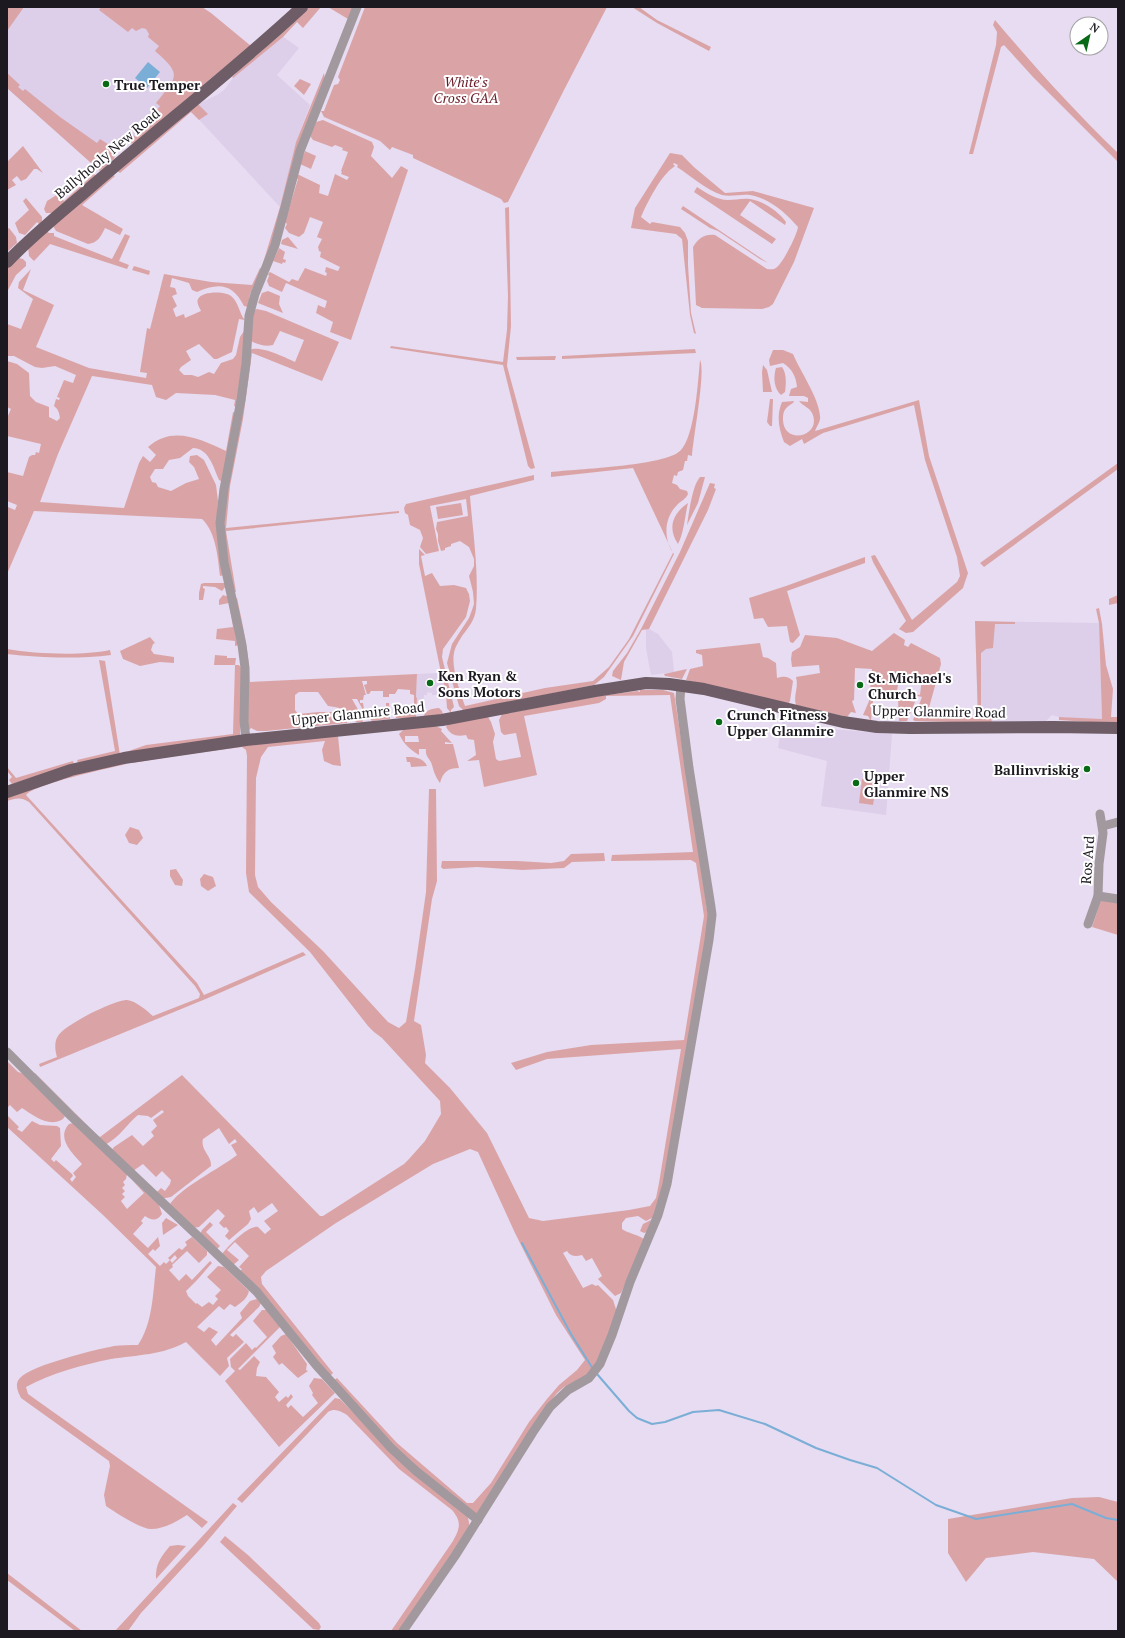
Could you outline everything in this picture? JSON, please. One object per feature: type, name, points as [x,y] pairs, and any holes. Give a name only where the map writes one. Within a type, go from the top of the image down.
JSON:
[{"type":"main road","name":"Ballyhooly New Road","points":[[7,262],[34,236],[122,160],[262,44],[302,7]]},
{"type":"main road","name":"Upper Glanmire Road","points":[[7,792],[71,770],[118,759],[246,740],[442,720],[636,684],[657,683],[704,689],[843,722],[877,727],[1118,728]]},
{"type":"street","points":[[246,740],[244,721],[245,668],[242,645],[224,562],[220,518],[241,400],[246,363],[249,316],[255,294],[275,244],[300,151],[357,7]]},
{"type":"street","points":[[403,1631],[478,1520],[532,1432],[550,1407],[568,1390],[589,1378],[600,1364],[612,1335],[630,1282],[658,1215],[665,1190],[709,940],[712,915],[688,768],[680,699],[681,685]]},
{"type":"street","name":"Ros Ard","points":[[1088,924],[1098,896],[1099,864],[1103,826],[1100,814]]},
{"type":"street","name":"Ros Ard","points":[[1103,826],[1118,822]]},
{"type":"street","name":"Ros Ard","points":[[1098,896],[1118,899]]},
{"type":"street","points":[[7,1052],[71,1116],[257,1292],[320,1370],[391,1448],[416,1471],[478,1520]]},
{"type":"shaded area","name":"True Temper","points":[[7,7],[122,7],[209,80],[138,137],[124,144],[98,168],[7,88]]},
{"type":"shaded area","points":[[282,36],[299,48],[277,75],[310,105],[296,142],[280,207],[192,112],[190,108],[224,90],[233,78]]},
{"type":"shaded area","points":[[975,621],[1099,623],[1102,720],[1059,717],[1052,715],[1046,721],[992,722],[991,718],[978,718]]},
{"type":"shaded area","points":[[646,629],[658,634],[672,652],[674,672],[651,675],[646,648]]},
{"type":"shaded area","name":"Ken Ryan & Sons Motors","points":[[441,673],[447,695],[432,695],[432,693],[427,692],[427,695],[424,695],[423,705],[417,705],[417,674]]},
{"type":"shaded area","name":"Upper Glanmire NS","points":[[783,716],[831,729],[892,734],[886,815],[821,806],[827,761],[778,748]]},
{"type":"green space","points":[[7,7],[24,7],[7,31]]},
{"type":"green space","points":[[101,7],[202,7],[251,46],[209,80],[137,143],[124,144],[131,134],[136,137],[160,106],[156,103],[169,87],[174,76],[170,66],[155,51],[159,46],[148,37],[149,34],[146,29],[142,28],[136,31],[132,28],[128,32],[99,10]]},
{"type":"green space","points":[[307,7],[321,7],[303,28],[297,22],[283,37],[233,78],[232,77]]},
{"type":"green space","points":[[328,7],[354,7],[337,46],[348,19]]},
{"type":"green space","name":"White's Cross GAA","points":[[365,7],[607,7],[508,202],[504,203],[501,199],[413,158],[413,155],[392,147],[390,150],[380,141],[324,117],[321,111],[324,111],[334,85],[338,84],[340,80],[338,77]]},
{"type":"green space","points":[[632,7],[639,7],[657,20],[711,47],[709,51],[657,23]]},
{"type":"green space","points":[[995,20],[1055,88],[1118,153],[1118,162],[1033,77],[1004,45],[1001,47],[973,154],[969,154],[996,45],[997,32],[993,25]]},
{"type":"green space","points":[[7,73],[20,85],[18,87],[23,91],[25,89],[60,117],[97,143],[100,139],[117,150],[114,159],[100,171],[7,88]]},
{"type":"green space","points":[[324,73],[325,79],[265,264],[263,263],[280,207],[296,142]]},
{"type":"green space","points":[[300,79],[311,84],[304,95],[294,86]]},
{"type":"green space","points":[[198,104],[208,114],[199,120],[191,112],[120,173],[116,170]]},
{"type":"green space","points":[[323,120],[372,142],[374,147],[371,156],[392,178],[401,166],[408,170],[351,340],[330,332],[333,322],[316,313],[318,305],[325,308],[327,301],[286,283],[282,292],[269,286],[267,281],[269,276],[268,274],[270,272],[289,282],[292,279],[298,281],[305,268],[326,276],[326,267],[338,271],[340,267],[320,257],[321,252],[319,251],[318,247],[322,239],[317,237],[323,222],[310,217],[304,233],[299,237],[289,233],[285,228],[287,224],[285,222],[298,179],[296,178],[297,174],[320,185],[319,193],[328,196],[335,174],[347,180],[349,177],[341,174],[348,152],[335,145],[332,147],[313,140],[310,136],[316,122]]},
{"type":"green space","points":[[23,146],[43,173],[37,169],[34,169],[26,179],[21,181],[17,176],[12,180],[16,185],[7,190],[7,162]]},
{"type":"green space","points":[[305,151],[316,156],[311,169],[300,164]]},
{"type":"green space","points":[[670,153],[682,155],[725,193],[753,191],[814,208],[794,262],[773,304],[769,307],[762,309],[702,308],[696,305],[693,247],[702,237],[715,235],[767,269],[774,269],[786,255],[798,227],[777,207],[764,199],[750,195],[725,196],[716,193],[677,167],[678,165],[674,163],[673,164],[675,166],[660,182],[651,196],[641,217],[650,224],[652,222],[680,227],[685,233],[688,241],[691,313],[696,334],[694,333],[690,315],[682,239],[676,234],[631,228],[635,208]]},
{"type":"green space","points":[[94,174],[96,176],[55,213],[46,213],[44,209],[47,201],[58,194],[64,201]]},
{"type":"green space","points":[[111,174],[115,176],[82,205],[123,229],[120,235],[105,228],[97,241],[88,244],[56,231],[52,224]]},
{"type":"green space","points":[[697,187],[720,199],[747,199],[760,202],[779,214],[786,222],[785,225],[750,201],[740,215],[776,239],[772,244],[694,192]]},
{"type":"green space","points":[[26,198],[42,217],[42,221],[39,224],[37,222],[25,235],[19,233],[15,223],[29,210],[23,201]]},
{"type":"green space","points":[[683,206],[768,263],[681,209]]},
{"type":"green space","points":[[509,207],[511,326],[507,366],[535,468],[531,469],[528,466],[503,365],[390,348],[391,346],[503,362],[507,330],[508,296],[505,208]]},
{"type":"green space","points":[[9,228],[16,237],[17,243],[7,252],[7,229]]},
{"type":"green space","points":[[46,230],[49,233],[54,233],[54,236],[112,259],[125,234],[130,236],[119,261],[129,265],[127,269],[50,244],[34,261],[29,256],[28,247]]},
{"type":"green space","points":[[288,237],[298,249],[281,244],[282,240]]},
{"type":"green space","points":[[279,248],[285,252],[283,259],[286,260],[285,263],[283,262],[282,264],[273,261]]},
{"type":"green space","points":[[19,258],[26,262],[26,266],[16,275],[7,292],[7,267]]},
{"type":"green space","points":[[134,266],[150,271],[149,275],[132,270]]},
{"type":"green space","points":[[260,268],[262,269],[250,294],[248,307],[244,306],[235,293],[225,287],[212,287],[197,292],[192,290],[189,283],[172,278],[170,287],[175,288],[177,294],[172,296],[177,306],[173,309],[176,317],[184,314],[185,318],[201,311],[198,304],[198,299],[204,294],[224,293],[231,296],[236,301],[241,315],[245,320],[239,319],[232,352],[214,359],[199,344],[186,351],[191,360],[179,370],[184,375],[198,377],[209,372],[214,374],[221,363],[233,359],[236,355],[240,337],[244,331],[245,334],[237,407],[234,406],[235,400],[215,395],[176,393],[166,400],[156,397],[152,385],[92,376],[58,454],[40,502],[124,508],[139,463],[143,456],[150,462],[156,455],[148,447],[157,440],[177,435],[187,436],[207,442],[226,451],[233,412],[236,413],[223,482],[219,480],[207,455],[203,451],[193,448],[180,458],[169,460],[163,469],[155,469],[150,477],[152,482],[156,483],[158,487],[171,491],[186,483],[199,479],[194,467],[189,462],[190,456],[197,455],[204,460],[216,485],[218,501],[217,517],[224,575],[220,576],[216,546],[207,524],[202,519],[34,511],[7,574],[7,511],[8,507],[15,510],[17,505],[7,501],[7,472],[23,476],[29,457],[35,455],[36,452],[39,453],[41,444],[7,436],[7,418],[11,409],[7,407],[7,361],[17,364],[29,373],[30,396],[36,402],[49,407],[49,417],[57,421],[60,418],[58,411],[54,406],[56,399],[59,400],[60,398],[57,397],[64,380],[73,383],[76,375],[55,366],[42,368],[35,367],[14,356],[7,356],[7,324],[21,329],[33,299],[18,288],[19,282],[31,269],[23,290],[54,305],[36,347],[89,368],[146,378],[147,373],[140,372],[147,328],[150,329],[164,274],[211,282],[252,285]]},
{"type":"green space","points":[[268,291],[280,296],[279,304],[283,313],[258,303],[262,293]]},
{"type":"green space","points":[[257,309],[266,311],[339,342],[322,381],[252,353],[243,419],[230,486],[226,528],[399,511],[399,513],[226,531],[236,592],[234,592],[225,545],[223,509],[250,350],[260,349],[295,362],[304,340],[280,331],[273,345],[268,346],[256,344],[251,341],[251,325],[254,310]]},
{"type":"green space","points":[[695,349],[696,353],[562,359],[562,356]]},
{"type":"green space","points":[[773,350],[783,350],[793,354],[813,393],[819,409],[820,420],[815,431],[919,400],[929,456],[968,573],[963,588],[913,632],[906,633],[899,629],[906,621],[871,556],[875,555],[912,620],[957,582],[960,576],[957,557],[925,460],[914,405],[823,433],[804,444],[802,439],[790,446],[784,442],[780,427],[779,412],[782,402],[794,401],[786,408],[783,414],[785,428],[790,433],[802,435],[808,432],[814,421],[811,411],[799,401],[808,402],[808,398],[804,396],[789,396],[791,389],[797,387],[795,376],[791,370],[783,363],[770,366],[769,360]]},
{"type":"green space","points":[[556,356],[555,360],[517,360],[516,357]]},
{"type":"green space","points":[[700,360],[700,390],[692,456],[688,455],[683,470],[678,472],[677,476],[674,475],[672,483],[677,485],[680,489],[687,491],[688,494],[685,499],[673,510],[667,522],[666,529],[669,545],[633,468],[551,477],[551,472],[639,463],[671,456],[680,451],[685,444],[692,422],[697,394]]},
{"type":"green space","points":[[763,365],[767,370],[772,392],[763,392]]},
{"type":"green space","points":[[782,367],[785,373],[786,382],[785,392],[781,395],[777,390],[775,375],[776,368]]},
{"type":"green space","points":[[770,399],[773,399],[772,426],[770,426],[767,422]]},
{"type":"green space","points":[[1118,463],[1118,469],[984,567],[980,563]]},
{"type":"green space","points":[[534,475],[534,480],[470,496],[476,567],[476,609],[473,620],[456,646],[453,659],[456,680],[465,706],[545,688],[593,681],[609,667],[629,639],[673,553],[672,550],[674,554],[633,636],[604,677],[594,685],[464,711],[459,706],[447,663],[452,644],[469,618],[474,604],[469,576],[474,566],[474,559],[469,547],[460,541],[451,544],[451,546],[441,551],[436,529],[437,522],[468,516],[466,499],[430,506],[439,551],[426,554],[420,547],[423,538],[420,530],[410,525],[408,515],[405,513],[404,508],[406,504]]},
{"type":"green space","points":[[700,477],[705,477],[698,503],[687,525],[693,493]]},
{"type":"green space","points":[[710,483],[715,484],[714,488],[716,489],[708,510],[649,629],[642,630],[624,662],[621,680],[612,676],[613,671],[627,653],[641,629],[680,552]]},
{"type":"green space","points":[[461,503],[463,515],[438,519],[436,507]]},
{"type":"green space","points":[[688,503],[683,529],[678,544],[673,532],[673,521],[679,511]]},
{"type":"green space","points":[[419,549],[425,555],[421,556],[425,576],[432,573],[440,586],[454,585],[466,588],[469,594],[470,601],[466,617],[443,649],[442,657],[454,707],[451,710],[451,713],[447,708],[447,695],[441,673],[419,564]]},
{"type":"green space","points":[[865,557],[865,563],[787,591],[800,635],[793,643],[790,642],[787,626],[768,627],[763,618],[754,619],[749,598]]},
{"type":"green space","points":[[226,583],[226,586],[222,591],[215,587],[203,586],[205,589],[203,600],[199,600],[201,584]]},
{"type":"green space","points":[[223,595],[229,597],[240,645],[235,646],[235,641],[216,639],[217,629],[233,627],[229,603],[219,605],[219,600]]},
{"type":"green space","points":[[1118,595],[1118,603],[1109,605],[1109,599]]},
{"type":"green space","points":[[235,598],[237,598],[245,640],[250,682],[417,674],[416,718],[396,718],[395,715],[398,711],[405,711],[405,707],[414,707],[414,695],[410,694],[410,690],[398,689],[395,694],[389,694],[389,697],[383,697],[383,691],[371,691],[367,694],[364,685],[367,684],[367,681],[362,681],[366,695],[364,695],[363,700],[360,700],[360,703],[363,703],[364,709],[363,710],[357,699],[352,699],[363,722],[356,722],[351,714],[345,710],[328,706],[318,692],[299,692],[295,695],[295,710],[298,714],[340,712],[347,719],[347,723],[266,731],[257,731],[251,728],[249,730]]},
{"type":"green space","points":[[1099,608],[1106,665],[1113,689],[1111,717],[1118,717],[1118,724],[1059,720],[1059,717],[1102,719],[1099,623],[1096,609]]},
{"type":"green space","points":[[975,621],[1015,622],[1015,624],[995,624],[993,648],[986,649],[981,653],[981,718],[991,718],[992,722],[913,720],[922,697],[908,693],[920,695],[922,678],[900,674],[896,696],[874,691],[871,721],[868,716],[863,715],[869,701],[872,669],[855,668],[854,700],[852,701],[856,713],[851,712],[847,717],[796,705],[796,677],[820,673],[819,665],[792,667],[792,652],[800,647],[805,635],[837,638],[872,651],[894,633],[905,640],[904,645],[908,647],[911,643],[940,658],[941,664],[927,715],[978,718]]},
{"type":"green space","points":[[150,637],[155,643],[153,644],[151,650],[154,654],[174,657],[174,663],[160,662],[140,666],[123,659],[120,651]]},
{"type":"green space","points":[[760,643],[763,657],[776,663],[777,678],[786,677],[793,681],[790,701],[788,704],[686,680],[690,669],[703,666],[702,655],[696,653],[696,650]]},
{"type":"green space","points":[[7,649],[58,654],[110,650],[111,655],[59,658],[7,654]]},
{"type":"green space","points":[[215,655],[227,656],[227,658],[236,658],[235,665],[214,665]]},
{"type":"green space","points":[[99,660],[105,661],[120,755],[78,763],[77,760],[115,751]]},
{"type":"green space","points":[[235,665],[239,665],[242,669],[240,735],[238,737],[126,754],[126,752],[146,745],[233,734]]},
{"type":"green space","points":[[687,669],[682,679],[665,676],[664,674]]},
{"type":"green space","points":[[640,690],[663,690],[674,693],[708,915],[708,928],[663,1189],[654,1217],[646,1221],[638,1216],[626,1218],[622,1223],[622,1229],[645,1240],[621,1293],[615,1296],[598,1279],[602,1276],[592,1258],[586,1261],[582,1255],[573,1256],[567,1251],[563,1253],[583,1288],[592,1284],[596,1286],[598,1285],[613,1300],[616,1309],[618,1310],[597,1364],[587,1377],[564,1387],[557,1393],[547,1406],[477,1515],[419,1469],[393,1445],[333,1381],[337,1378],[397,1443],[467,1503],[473,1503],[491,1483],[529,1422],[547,1399],[559,1385],[577,1370],[585,1360],[556,1315],[515,1233],[478,1152],[470,1149],[433,1164],[336,1223],[266,1271],[261,1277],[262,1284],[333,1373],[330,1376],[240,1271],[242,1269],[239,1267],[249,1256],[235,1242],[227,1250],[239,1260],[233,1265],[222,1254],[233,1241],[249,1229],[258,1227],[265,1234],[271,1229],[264,1221],[278,1211],[272,1203],[258,1213],[254,1207],[249,1211],[251,1219],[248,1224],[229,1240],[225,1236],[229,1231],[226,1227],[224,1228],[219,1223],[225,1216],[218,1209],[199,1227],[193,1228],[169,1206],[174,1199],[190,1186],[237,1155],[231,1145],[237,1142],[235,1139],[229,1144],[219,1128],[203,1139],[204,1150],[210,1159],[211,1166],[171,1197],[161,1199],[155,1194],[161,1188],[165,1191],[171,1180],[162,1171],[156,1177],[143,1164],[133,1171],[111,1151],[114,1147],[132,1135],[143,1146],[154,1136],[151,1132],[157,1126],[153,1120],[164,1112],[162,1110],[151,1118],[148,1116],[138,1115],[119,1135],[105,1145],[32,1073],[35,1073],[100,1137],[182,1075],[320,1216],[323,1216],[404,1164],[409,1159],[425,1141],[441,1114],[440,1101],[382,1038],[368,1026],[310,952],[249,892],[246,873],[246,750],[242,747],[132,763],[131,760],[180,752],[338,736],[341,766],[333,765],[324,761],[322,750],[325,741],[268,747],[261,757],[256,778],[255,875],[258,887],[271,902],[323,951],[388,1022],[399,1028],[406,1022],[426,892],[429,789],[436,789],[437,881],[432,899],[414,1021],[421,1025],[426,1055],[425,1063],[450,1088],[487,1133],[529,1218],[543,1221],[650,1206],[656,1198],[659,1183],[681,1049],[547,1059],[516,1070],[511,1063],[547,1052],[591,1045],[684,1040],[704,916],[696,863],[691,860],[611,861],[612,855],[693,852],[670,695],[606,696],[606,699],[599,703],[524,716],[537,775],[484,787],[479,760],[467,761],[476,755],[474,740],[468,739],[466,735],[454,735],[446,727],[449,722],[487,715],[495,734],[493,742],[496,759],[499,761],[521,757],[516,733],[504,735],[501,732],[499,720],[502,714],[599,696],[637,691],[640,692]]},
{"type":"green space","points":[[898,699],[915,702],[907,721],[899,721]]},
{"type":"green space","points":[[386,703],[389,703],[390,719],[372,721],[367,714],[369,711],[386,709]]},
{"type":"green space","points":[[439,708],[443,715],[423,718],[427,711]]},
{"type":"green space","points":[[436,726],[442,729],[441,731],[452,743],[445,742],[445,744],[453,744],[459,768],[446,771],[440,783],[427,756],[426,749],[419,749],[419,755],[403,741],[399,734],[404,729]],"holes":[[[405,736],[418,736],[419,742],[405,742]]]},
{"type":"green space","points":[[406,757],[421,759],[427,766],[411,767],[410,762],[407,762]]},
{"type":"green space","points":[[73,761],[74,764],[12,784],[9,780],[12,777],[7,771],[7,767],[16,778]]},
{"type":"green space","points":[[126,761],[126,764],[57,781],[43,786],[26,795],[197,983],[204,995],[303,952],[306,955],[208,998],[40,1067],[39,1064],[57,1057],[55,1043],[62,1031],[101,1008],[127,1000],[137,1004],[153,1016],[199,998],[200,994],[195,986],[29,802],[18,798],[7,801],[7,796],[37,785]]},
{"type":"green space","points":[[862,779],[877,781],[873,805],[859,803]]},
{"type":"green space","points":[[130,827],[139,830],[143,838],[137,845],[129,843],[125,835]]},
{"type":"green space","points":[[604,853],[605,861],[572,862],[564,868],[522,870],[477,867],[443,869],[441,867],[442,861],[517,861],[551,863],[564,861],[571,854]]},
{"type":"green space","points":[[176,869],[183,880],[182,886],[175,885],[170,876],[170,870]]},
{"type":"green space","points":[[204,874],[213,877],[216,886],[208,891],[201,886],[200,879]]},
{"type":"green space","points":[[1101,900],[1118,903],[1118,935],[1092,927]]},
{"type":"green space","points":[[7,1061],[18,1072],[25,1074],[65,1116],[63,1119],[47,1122],[22,1108],[17,1112],[10,1105],[7,1108]]},
{"type":"green space","points":[[7,1115],[19,1127],[17,1129],[22,1132],[32,1121],[40,1125],[57,1126],[60,1128],[61,1146],[51,1159],[54,1162],[56,1160],[72,1174],[73,1176],[70,1179],[72,1182],[76,1177],[73,1173],[82,1164],[70,1150],[65,1140],[65,1129],[69,1124],[73,1123],[127,1174],[126,1179],[123,1182],[125,1185],[122,1188],[125,1191],[122,1194],[125,1197],[121,1201],[127,1209],[144,1193],[132,1180],[159,1205],[162,1214],[154,1220],[145,1216],[141,1221],[143,1223],[133,1234],[148,1248],[158,1237],[160,1246],[155,1251],[153,1249],[148,1254],[160,1266],[164,1262],[166,1264],[170,1260],[168,1258],[179,1248],[182,1250],[187,1245],[185,1242],[192,1237],[207,1251],[207,1255],[199,1263],[187,1251],[172,1265],[173,1267],[169,1270],[179,1281],[186,1274],[192,1280],[210,1261],[212,1263],[186,1291],[188,1296],[196,1304],[197,1303],[202,1307],[209,1302],[213,1305],[218,1299],[215,1296],[221,1290],[207,1277],[218,1266],[224,1267],[249,1291],[246,1298],[235,1307],[230,1304],[224,1310],[219,1306],[197,1327],[204,1332],[209,1327],[218,1332],[211,1340],[216,1346],[242,1318],[240,1313],[250,1301],[257,1299],[261,1303],[259,1307],[230,1335],[233,1337],[236,1334],[244,1342],[227,1358],[229,1366],[220,1376],[186,1342],[168,1350],[111,1359],[78,1367],[46,1378],[26,1387],[28,1394],[208,1522],[202,1528],[187,1515],[174,1523],[156,1529],[146,1528],[128,1520],[106,1506],[104,1495],[110,1466],[109,1461],[20,1396],[17,1388],[18,1380],[37,1368],[79,1354],[105,1348],[138,1345],[147,1327],[153,1297],[156,1267],[103,1215],[7,1127]],"holes":[[[175,1255],[177,1258],[172,1263],[170,1260]]]},
{"type":"green space","points":[[166,1218],[178,1225],[163,1235],[162,1223]]},
{"type":"green space","points":[[651,1220],[647,1232],[644,1233],[640,1231],[643,1224]]},
{"type":"green space","points":[[210,1222],[213,1225],[206,1232],[220,1246],[216,1250],[200,1234]]},
{"type":"green space","points":[[262,1310],[267,1310],[281,1326],[238,1369],[240,1370],[254,1356],[260,1362],[257,1368],[256,1376],[266,1377],[279,1392],[275,1397],[279,1402],[286,1396],[288,1398],[291,1394],[293,1397],[286,1405],[288,1408],[291,1405],[303,1417],[318,1403],[312,1395],[313,1393],[309,1386],[314,1378],[322,1379],[335,1393],[279,1447],[225,1381],[235,1371],[231,1367],[230,1359],[246,1343],[252,1350],[267,1337],[253,1321]]},
{"type":"green space","points":[[286,1334],[307,1364],[306,1370],[308,1371],[298,1378],[282,1363],[279,1365],[273,1357],[276,1353],[272,1346],[281,1336]]},
{"type":"green space","points":[[335,1398],[340,1399],[381,1441],[467,1515],[469,1524],[468,1530],[399,1631],[391,1631],[453,1541],[459,1522],[452,1510],[399,1469],[347,1415],[335,1410],[328,1412],[242,1503],[237,1499]]},
{"type":"green space","points":[[1099,1497],[1118,1502],[1118,1582],[1094,1559],[1033,1552],[986,1558],[966,1582],[948,1553],[948,1519],[1072,1498]]},
{"type":"green space","points":[[233,1503],[237,1506],[203,1546],[141,1613],[128,1631],[115,1631]]},
{"type":"green space","points":[[225,1536],[248,1555],[319,1623],[321,1627],[319,1630],[313,1629],[220,1542]]},
{"type":"green space","points":[[170,1546],[186,1546],[156,1579],[156,1569],[161,1557]]},
{"type":"green space","points":[[7,1573],[82,1631],[75,1631],[7,1580]]},
{"type":"water","points":[[148,62],[160,72],[147,88],[135,78]]},
{"type":"waterway","points":[[522,1243],[571,1334],[593,1369]]},
{"type":"waterway","points":[[597,1374],[629,1411],[637,1418],[652,1424],[665,1422],[693,1412],[719,1410],[765,1424],[816,1448],[877,1468],[936,1505],[976,1519],[1072,1504],[1106,1518],[1118,1520]]},
{"type":"place","name":"True Temper","points":[[106,84]]},
{"type":"place","name":"Ken Ryan & Sons Motors","points":[[430,683]]},
{"type":"place","name":"St. Michael's Church","points":[[860,685]]},
{"type":"place","name":"Crunch Fitness Upper Glanmire","points":[[719,722]]},
{"type":"place","name":"Ballinvriskig","points":[[1087,769]]},
{"type":"place","name":"Upper Glanmire NS","points":[[856,783]]}]
